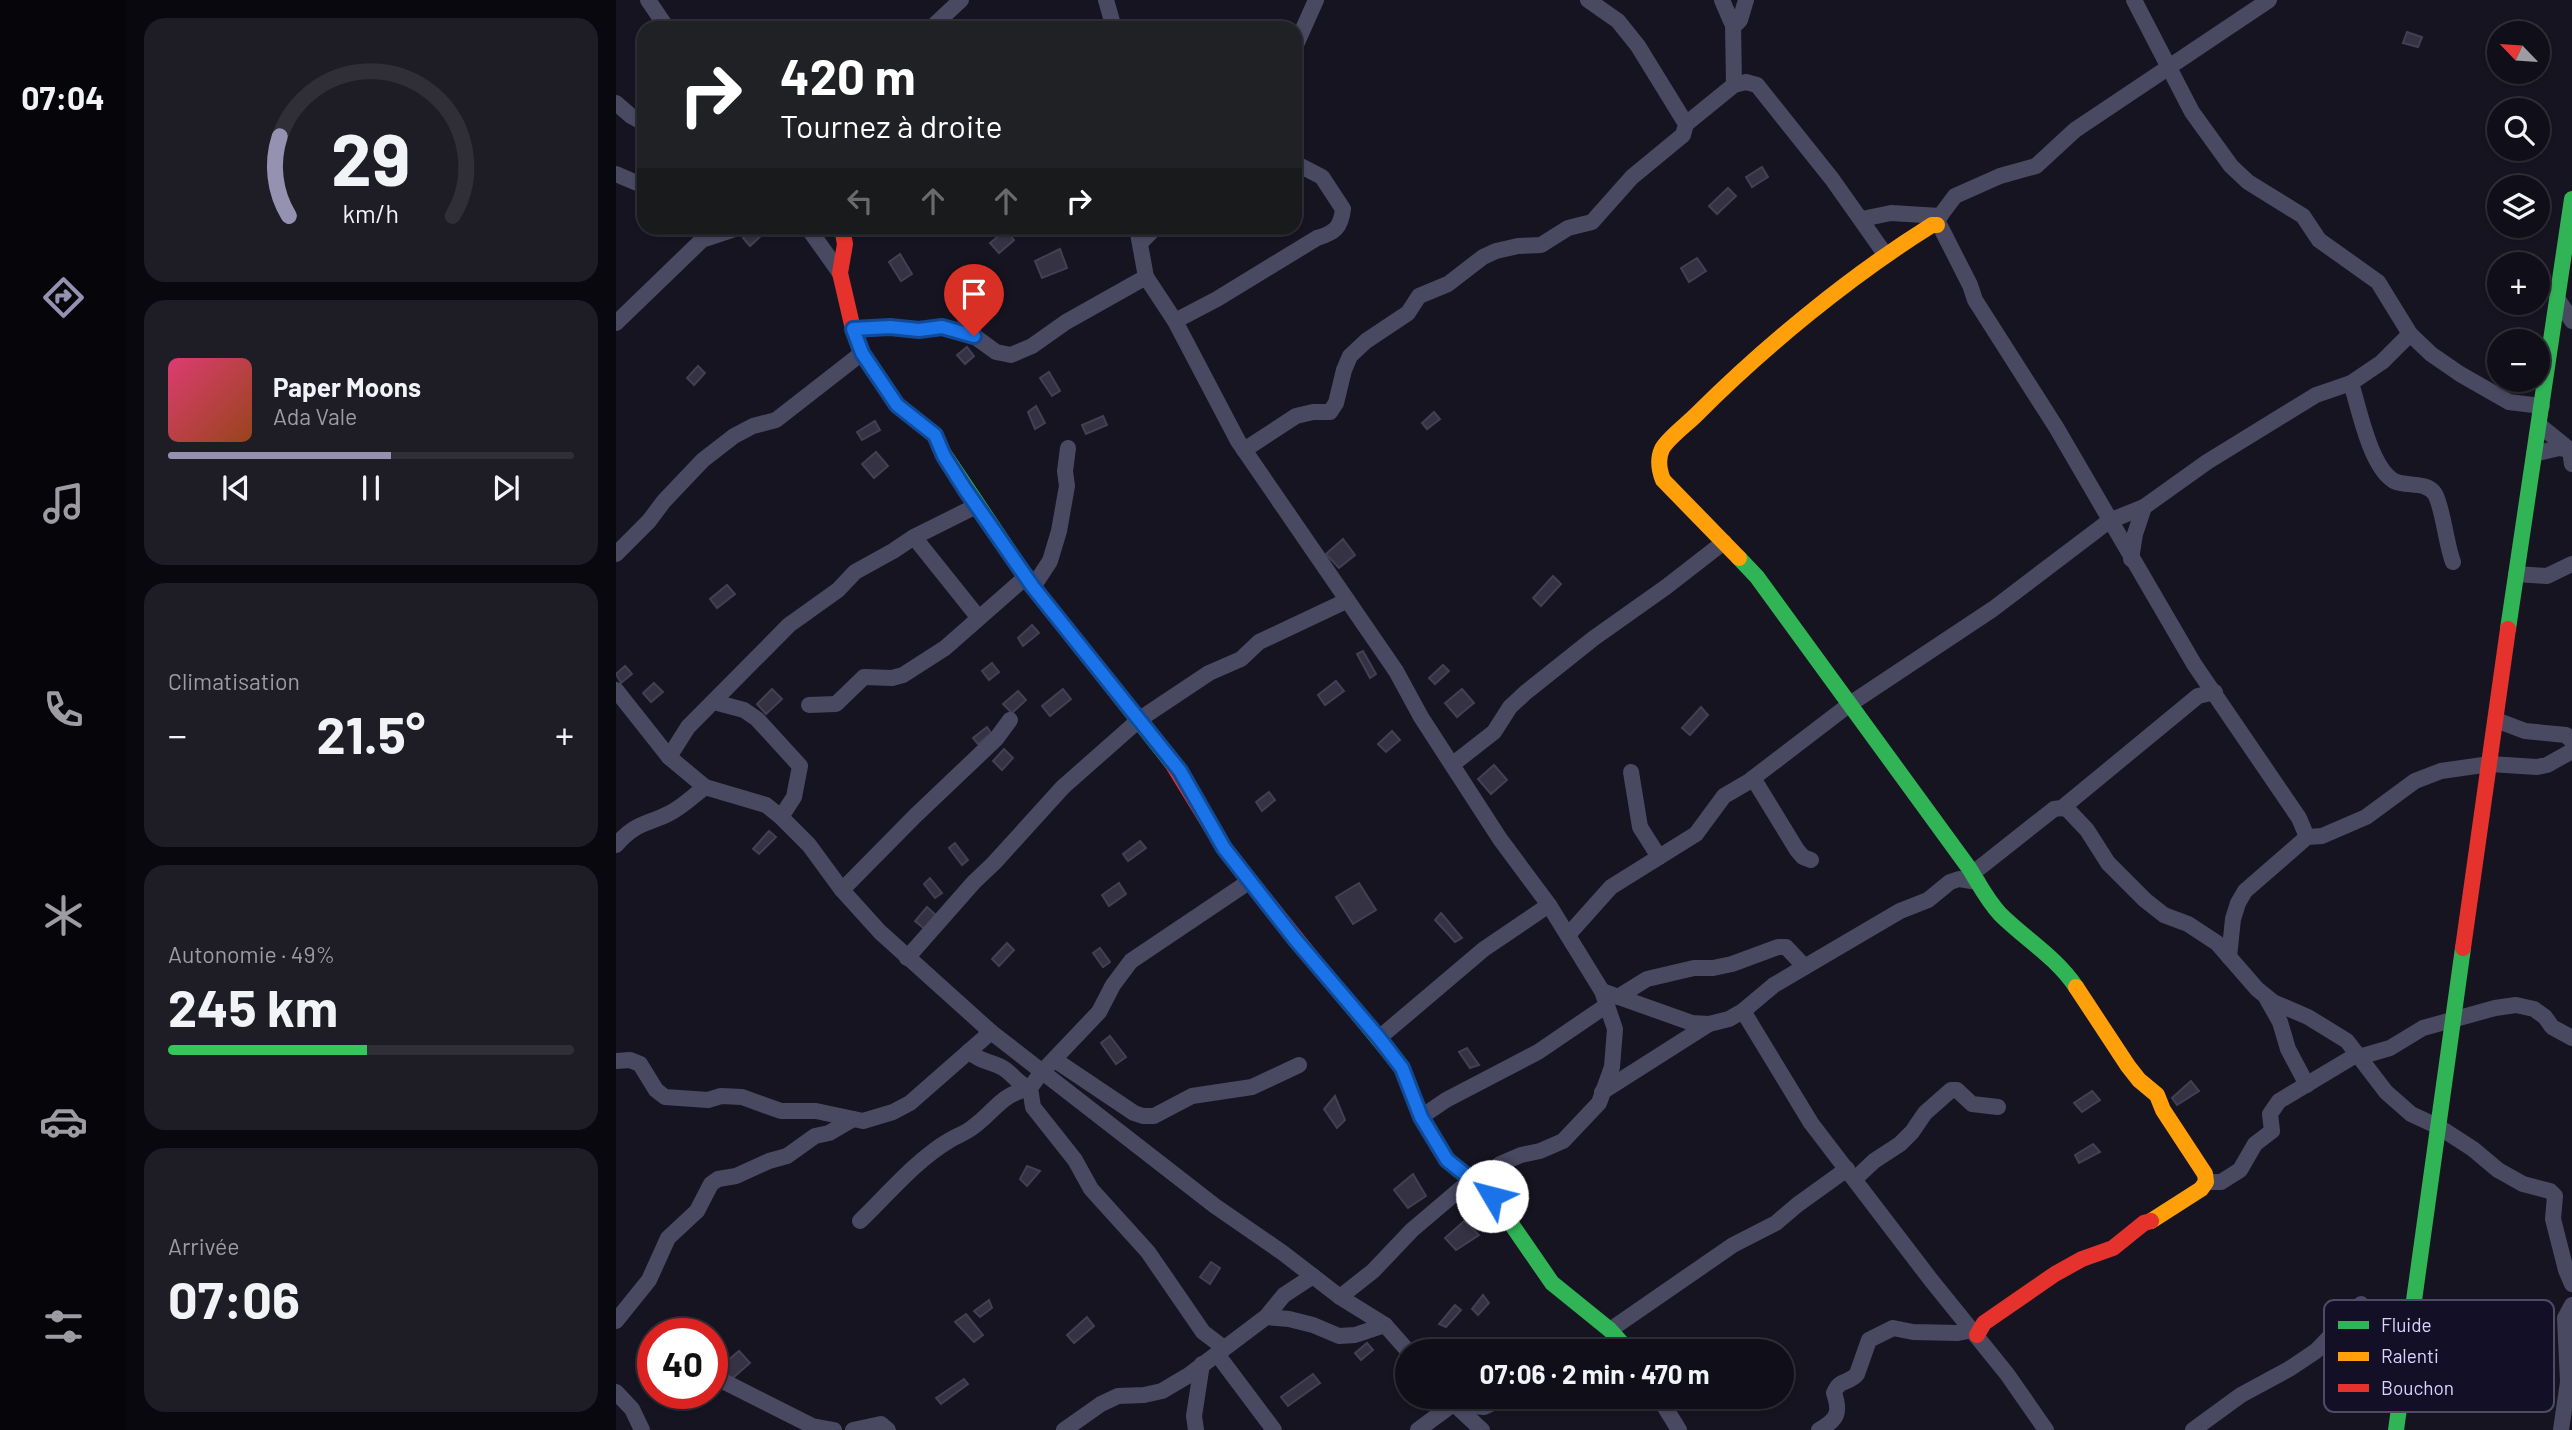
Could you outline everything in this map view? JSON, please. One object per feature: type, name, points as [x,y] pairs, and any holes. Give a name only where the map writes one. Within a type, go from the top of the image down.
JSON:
[{"type":"street","points":[[648,0],[662,21]]},
{"type":"street","points":[[938,21],[961,0]]},
{"type":"street","points":[[1302,31],[1316,0]]},
{"type":"street","points":[[1588,0],[1618,21],[1638,46],[1686,124]]},
{"type":"street","points":[[1722,0],[1733,23],[1734,85]]},
{"type":"street","points":[[1733,23],[1740,20],[1746,0]]},
{"type":"street","points":[[2134,0],[2192,112],[2231,166],[2248,182],[2303,216],[2319,240],[2378,282],[2410,334],[2431,354],[2487,391],[2510,402],[2542,406]]},
{"type":"street","points":[[1819,1430],[1837,1415],[1838,1405],[1834,1393],[1836,1388],[1839,1383],[1857,1374],[1869,1340],[1893,1328],[1913,1332],[1958,1333],[1975,1327],[2054,1274],[2082,1259],[2113,1248],[2144,1223],[2156,1219],[2201,1189],[2206,1182],[2205,1174],[2163,1110],[2157,1095],[2139,1080],[2128,1066],[2066,972],[1990,902],[1850,704],[1756,578],[1663,480],[1658,468],[1662,449],[1711,400],[1775,343],[1885,254],[1939,221],[1955,196],[2000,176],[2036,166],[2075,130],[2269,0]]},
{"type":"street","points":[[1111,3],[1113,21]]},
{"type":"street","points":[[1244,450],[1296,416],[1330,412],[1336,403],[1350,356],[1366,341],[1408,313],[1419,296],[1448,284],[1483,257],[1496,251],[1541,245],[1568,228],[1577,228],[1592,222],[1632,177],[1683,135],[1686,124],[1734,85],[1746,82],[1757,85],[1862,219],[1885,254]]},
{"type":"street","points":[[616,103],[637,119]]},
{"type":"street","points":[[1175,321],[1217,299],[1317,238],[1333,233],[1339,226],[1343,209],[1322,177],[1302,167]]},
{"type":"street","points":[[616,174],[637,183]]},
{"type":"street","points":[[2414,1300],[2516,573],[2557,298],[2569,238],[2572,199]]},
{"type":"street","points":[[1862,219],[1891,213],[1939,221]]},
{"type":"street","points":[[1939,221],[1975,300],[2056,427],[2200,672],[2299,818],[2307,838]]},
{"type":"street","points":[[616,323],[696,235]]},
{"type":"street","points":[[813,235],[840,273],[853,329],[862,353],[897,405],[935,435],[944,456],[976,506],[1030,581],[1180,771],[1224,848],[1402,1068],[1421,1117],[1447,1160],[1492,1196],[1552,1283],[1617,1339]]},
{"type":"street","points":[[840,273],[845,244],[843,235]]},
{"type":"street","points":[[1139,235],[1146,277],[1175,321],[1244,450],[1396,671],[1422,717],[1500,839],[1549,905],[1609,998],[1615,1029],[1612,1067],[1598,1103],[1563,1141],[1521,1154],[1500,1164],[1495,1171],[1492,1196]]},
{"type":"street","points":[[853,329],[890,327],[919,330],[942,327],[974,336],[996,352],[1011,355],[1032,346],[1066,322],[1146,277]]},
{"type":"street","points":[[2557,298],[2572,321]]},
{"type":"street","points":[[1568,934],[1611,887],[1696,834],[1724,796],[1753,778],[1850,704],[1993,609],[2109,521],[2144,507],[2207,462],[2316,395],[2351,383],[2382,362],[2410,334]]},
{"type":"street","points":[[616,554],[703,460],[734,436],[753,426],[776,420],[862,353]]},
{"type":"street","points":[[2351,383],[2371,447],[2384,471],[2394,481],[2424,486],[2435,494],[2453,562]]},
{"type":"street","points":[[2539,425],[2571,455]]},
{"type":"street","points":[[809,705],[836,704],[864,677],[904,675],[945,648],[978,617],[1030,581],[1050,561],[1059,531],[1067,486],[1065,471],[1068,448]]},
{"type":"street","points":[[2535,454],[2559,448],[2571,455]]},
{"type":"street","points":[[670,757],[688,727],[789,625],[838,590],[855,572],[914,537],[976,506]]},
{"type":"street","points":[[2132,559],[2135,534],[2144,507]]},
{"type":"street","points":[[914,537],[978,617]]},
{"type":"street","points":[[1452,764],[1494,732],[1510,707],[1544,677],[1724,542]]},
{"type":"street","points":[[2516,573],[2547,576],[2572,564]]},
{"type":"street","points":[[907,958],[974,881],[994,863],[1063,787],[1140,719],[1209,673],[1241,659],[1259,642],[1346,601]]},
{"type":"street","points":[[2198,696],[2200,672]]},
{"type":"street","points":[[616,690],[670,757],[705,787],[766,805],[781,817],[810,845],[842,890],[907,958],[991,1032],[1215,1206],[1340,1297],[1385,1325],[1397,1339]]},
{"type":"street","points":[[1609,998],[1692,1023],[1709,1024],[1729,1019],[1774,985],[1900,911],[1928,900],[1944,886],[1970,876],[2040,819],[2062,807],[2198,696],[2215,692]]},
{"type":"street","points":[[713,702],[744,710],[757,719],[800,766],[794,797],[781,817]]},
{"type":"street","points":[[842,890],[996,739],[1010,720]]},
{"type":"street","points":[[2496,720],[2525,731],[2566,735],[2572,741]]},
{"type":"street","points":[[2229,957],[2233,919],[2245,891],[2307,838],[2322,835],[2366,817],[2415,782],[2441,771],[2490,764],[2537,767],[2547,765],[2572,751]]},
{"type":"street","points":[[1630,772],[1640,827],[1659,857]]},
{"type":"street","points":[[1753,778],[1797,850],[1803,857],[1811,860]]},
{"type":"street","points":[[616,845],[633,829],[670,814],[705,787]]},
{"type":"street","points":[[2062,807],[2073,814],[2108,863],[2146,900],[2164,915],[2188,924],[2217,943],[2273,1002],[2308,1017],[2347,1041],[2386,1092],[2411,1114],[2439,1127],[2473,1149],[2498,1170],[2523,1184],[2550,1191],[2555,1196],[2553,1219],[2572,1284]]},
{"type":"street","points":[[860,1221],[911,1171],[949,1140],[966,1133],[988,1116],[1001,1100],[1016,1091],[1030,1088],[1099,1012],[1113,985],[1132,961],[1250,881]]},
{"type":"street","points":[[1379,1038],[1484,949],[1549,905]]},
{"type":"street","points":[[1421,1117],[1446,1100],[1538,1052],[1609,998],[1647,979],[1694,968],[1732,964],[1778,947],[1786,947],[1805,967]]},
{"type":"street","points":[[2266,997],[2280,1022],[2288,1048],[2307,1085]]},
{"type":"street","points":[[2206,1182],[2221,1182],[2240,1170],[2255,1144],[2272,1131],[2270,1114],[2279,1101],[2358,1056],[2390,1048],[2412,1033],[2454,1018],[2516,1005],[2534,1009],[2545,1017],[2552,1027],[2572,1038]]},
{"type":"street","points":[[1743,1011],[1811,1123],[1931,1280],[1975,1327],[2046,1430]]},
{"type":"street","points":[[1602,1092],[1709,1024]]},
{"type":"street","points":[[616,1061],[630,1060],[640,1064],[656,1090],[665,1097],[708,1100],[721,1096],[742,1097],[781,1111],[816,1111],[863,1121],[877,1119],[910,1103],[991,1032]]},
{"type":"street","points":[[969,1051],[980,1061],[1000,1066],[1018,1084],[1030,1088]]},
{"type":"street","points":[[1055,1060],[1134,1113],[1143,1116],[1154,1116],[1192,1096],[1252,1087],[1298,1065]]},
{"type":"street","points":[[1030,1088],[1033,1107],[1075,1160],[1091,1189],[1148,1252],[1203,1332],[1214,1356],[1274,1430]]},
{"type":"street","points":[[1610,1330],[1733,1245],[1776,1223],[1797,1205],[1900,1144],[1925,1113],[1951,1090],[1957,1090],[1972,1104],[1998,1107]]},
{"type":"street","points":[[616,1321],[649,1280],[668,1238],[697,1211],[711,1184],[718,1179],[736,1176],[787,1156],[815,1136],[829,1133],[853,1119]]},
{"type":"street","points":[[1340,1297],[1373,1271],[1412,1230],[1472,1179]]},
{"type":"street","points":[[1064,1430],[1101,1404],[1118,1396],[1162,1391],[1266,1317],[1284,1296],[1313,1276]]},
{"type":"street","points":[[2561,1430],[2568,1382],[2565,1318],[2572,1306]]},
{"type":"street","points":[[1266,1317],[1313,1325],[1339,1336],[1354,1335],[1385,1325]]},
{"type":"street","points":[[2193,1430],[2241,1395],[2290,1369],[2324,1343]]},
{"type":"street","points":[[1196,1430],[1194,1416],[1214,1356]]},
{"type":"street","points":[[728,1383],[812,1426],[834,1430]]},
{"type":"street","points":[[616,1392],[632,1409],[642,1430]]},
{"type":"street","points":[[1418,1430],[1435,1420],[1444,1409]]},
{"type":"street","points":[[1460,1409],[1482,1430]]},
{"type":"street","points":[[1666,1409],[1679,1430]]},
{"type":"street","points":[[2396,1430],[2399,1412]]},
{"type":"street","points":[[853,1430],[881,1424],[887,1430]]},
{"type":"building","points":[[2407,32],[2422,37],[2418,47],[2403,43]]},
{"type":"building","points":[[1762,167],[1768,177],[1752,187],[1746,177]]},
{"type":"building","points":[[1728,188],[1736,196],[1717,214],[1709,206]]},
{"type":"building","points":[[746,235],[761,236],[750,246],[743,238]]},
{"type":"building","points":[[1000,235],[1010,235],[1014,240],[999,253],[990,243]]},
{"type":"building","points":[[1060,249],[1067,268],[1042,278],[1035,261]]},
{"type":"building","points":[[900,254],[912,274],[901,281],[889,262]]},
{"type":"building","points":[[1697,258],[1706,271],[1689,282],[1681,268]]},
{"type":"building","points":[[984,283],[998,303],[963,327],[949,307]]},
{"type":"building","points":[[967,347],[974,356],[965,364],[957,355]]},
{"type":"building","points":[[698,366],[705,373],[694,385],[687,378]]},
{"type":"building","points":[[1049,372],[1060,391],[1052,396],[1040,378]]},
{"type":"building","points":[[1036,406],[1045,423],[1035,429],[1028,412]]},
{"type":"building","points":[[1434,412],[1440,419],[1427,429],[1422,423]]},
{"type":"building","points":[[1103,416],[1107,425],[1086,434],[1082,425]]},
{"type":"building","points":[[875,421],[880,430],[862,440],[857,432]]},
{"type":"building","points":[[876,452],[888,466],[874,478],[862,464]]},
{"type":"building","points":[[1343,539],[1355,555],[1339,568],[1326,554]]},
{"type":"building","points":[[1553,576],[1561,584],[1541,606],[1533,598]]},
{"type":"building","points":[[727,585],[735,594],[717,608],[710,599]]},
{"type":"building","points":[[1032,625],[1039,633],[1023,646],[1018,638]]},
{"type":"building","points":[[1363,651],[1376,674],[1370,678],[1357,654]]},
{"type":"building","points":[[992,663],[999,672],[989,680],[982,671]]},
{"type":"building","points":[[1443,665],[1449,671],[1435,684],[1429,678]]},
{"type":"building","points":[[625,666],[632,674],[621,683],[616,674]]},
{"type":"building","points":[[1336,681],[1344,691],[1325,705],[1318,695]]},
{"type":"building","points":[[654,683],[663,692],[651,702],[643,693]]},
{"type":"building","points":[[772,689],[782,699],[766,714],[757,704]]},
{"type":"building","points":[[1063,689],[1071,699],[1050,716],[1042,706]]},
{"type":"building","points":[[1462,689],[1474,703],[1457,717],[1445,703]]},
{"type":"building","points":[[1018,691],[1026,700],[1012,713],[1003,704]]},
{"type":"building","points":[[1701,707],[1708,715],[1690,735],[1682,728]]},
{"type":"building","points":[[987,727],[991,733],[978,744],[973,738]]},
{"type":"building","points":[[1392,731],[1400,740],[1386,752],[1378,744]]},
{"type":"building","points":[[1004,749],[1013,758],[1002,770],[993,761]]},
{"type":"building","points":[[1494,765],[1507,780],[1491,794],[1478,779]]},
{"type":"building","points":[[1269,792],[1275,800],[1262,811],[1256,802]]},
{"type":"building","points":[[769,831],[776,837],[759,854],[753,849]]},
{"type":"building","points":[[1140,841],[1146,848],[1128,861],[1123,854]]},
{"type":"building","points":[[955,843],[968,860],[962,865],[949,848]]},
{"type":"building","points":[[930,878],[942,893],[935,898],[924,884]]},
{"type":"building","points":[[1119,883],[1126,894],[1109,906],[1102,895]]},
{"type":"building","points":[[1359,883],[1376,910],[1353,924],[1336,897]]},
{"type":"building","points":[[927,907],[937,916],[926,930],[915,921]]},
{"type":"building","points":[[1441,913],[1462,938],[1455,942],[1435,920]]},
{"type":"building","points":[[1007,943],[1014,950],[999,966],[992,959]]},
{"type":"building","points":[[1100,948],[1110,962],[1103,967],[1093,953]]},
{"type":"building","points":[[1110,1036],[1126,1057],[1116,1064],[1101,1043]]},
{"type":"building","points":[[1467,1048],[1479,1065],[1470,1068],[1459,1052]]},
{"type":"building","points":[[2191,1081],[2199,1091],[2177,1105],[2172,1098]]},
{"type":"building","points":[[2092,1091],[2100,1100],[2082,1112],[2074,1103]]},
{"type":"building","points":[[1335,1096],[1345,1120],[1337,1128],[1324,1109]]},
{"type":"building","points":[[2093,1144],[2100,1152],[2079,1163],[2075,1155]]},
{"type":"building","points":[[1027,1166],[1040,1171],[1027,1186],[1020,1179]]},
{"type":"building","points":[[1413,1174],[1426,1196],[1408,1208],[1394,1190]]},
{"type":"building","points":[[1464,1221],[1479,1235],[1456,1250],[1445,1238]]},
{"type":"building","points":[[1211,1262],[1220,1268],[1210,1284],[1200,1277]]},
{"type":"building","points":[[1483,1295],[1489,1303],[1478,1315],[1472,1309]]},
{"type":"building","points":[[989,1300],[992,1308],[980,1317],[974,1311]]},
{"type":"building","points":[[1455,1305],[1461,1310],[1446,1327],[1439,1324]]},
{"type":"building","points":[[966,1314],[983,1335],[974,1342],[955,1322]]},
{"type":"building","points":[[1087,1317],[1094,1326],[1074,1343],[1067,1335]]},
{"type":"building","points":[[1367,1343],[1373,1350],[1361,1360],[1355,1353]]},
{"type":"building","points":[[739,1351],[750,1363],[728,1382],[728,1360]]},
{"type":"building","points":[[1313,1374],[1320,1383],[1288,1406],[1281,1397]]},
{"type":"building","points":[[964,1379],[968,1384],[941,1404],[936,1398]]},
{"type":"traffic: fast","points":[[2508,629],[2572,199]]},
{"type":"traffic: fast","points":[[940,448],[1033,587],[1172,763]]},
{"type":"traffic: fast","points":[[1739,558],[1757,577],[1969,868],[1995,909],[2059,966],[2076,987]]},
{"type":"traffic: fast","points":[[2414,1300],[2463,948]]},
{"type":"traffic: fast","points":[[1320,968],[1402,1068],[1421,1117],[1447,1160],[1492,1196],[1552,1283],[1618,1339]]},
{"type":"traffic: fast","points":[[2396,1430],[2399,1412]]},
{"type":"traffic: slow","points":[[1739,558],[1663,480],[1659,465],[1662,449],[1750,364],[1809,314],[1901,245],[1932,225],[1937,225]]},
{"type":"traffic: slow","points":[[2076,987],[2128,1066],[2139,1080],[2157,1095],[2163,1110],[2205,1174],[2206,1182],[2201,1189],[2151,1221]]},
{"type":"traffic: jam","points":[[843,235],[845,244],[840,273],[853,329],[862,353],[897,405],[935,435],[940,448]]},
{"type":"traffic: jam","points":[[2463,948],[2508,629]]},
{"type":"traffic: jam","points":[[1172,763],[1224,848],[1320,968]]},
{"type":"traffic: jam","points":[[1977,1335],[1984,1323],[2055,1274],[2082,1259],[2113,1248],[2144,1223],[2151,1221]]},
{"type":"route","points":[[974,336],[942,327],[919,330],[890,327],[853,329],[862,353],[897,405],[935,435],[944,456],[965,489],[1033,587],[1180,771],[1224,848],[1402,1068],[1421,1117],[1447,1160],[1492,1196]]}]
